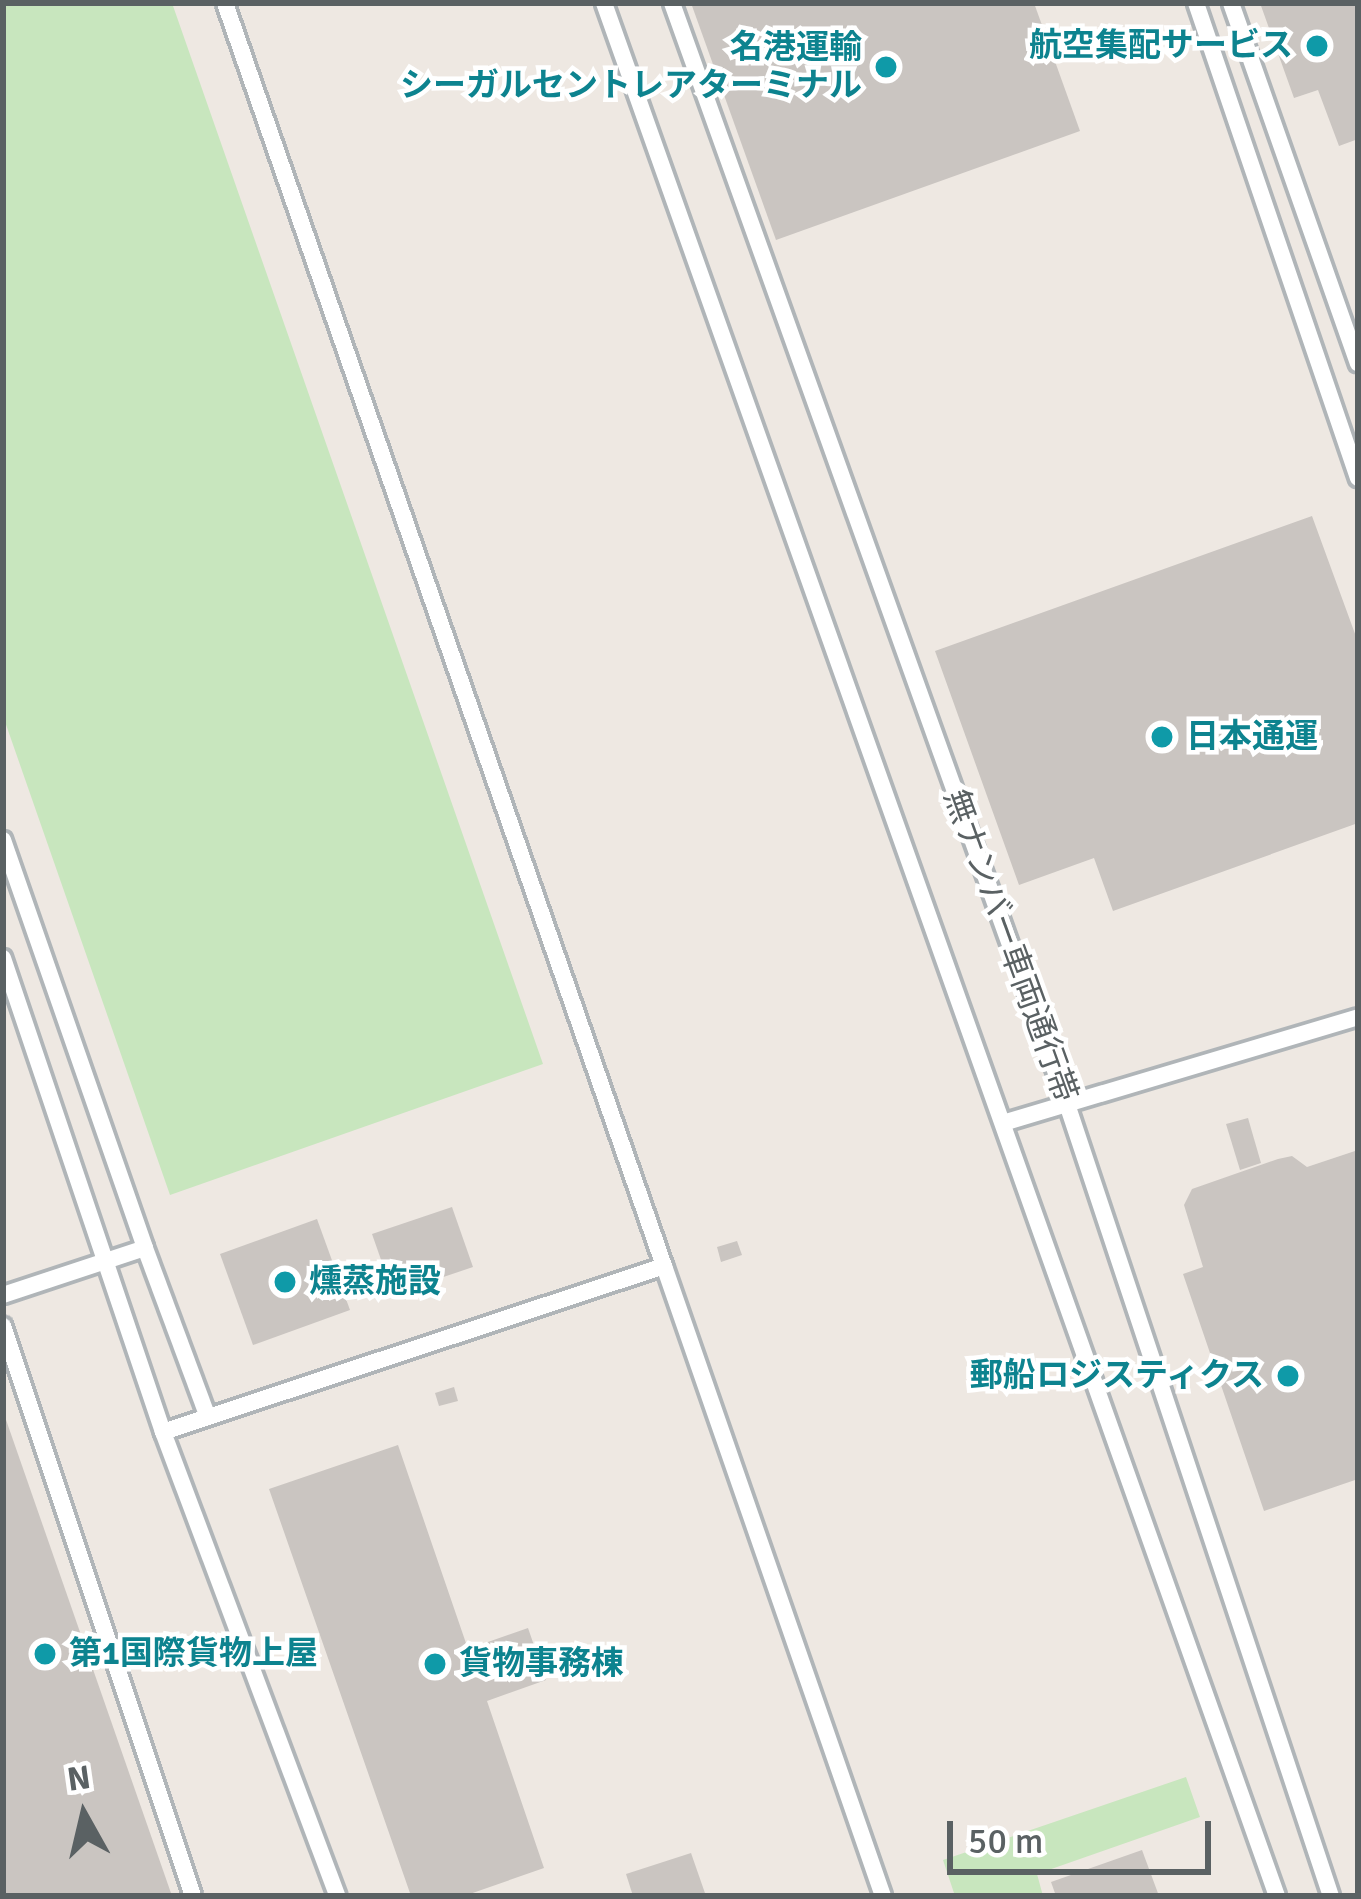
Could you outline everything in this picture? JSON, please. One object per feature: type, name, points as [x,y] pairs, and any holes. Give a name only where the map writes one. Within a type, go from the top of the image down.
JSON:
[{"type":"lane","points":[[225,3],[883,1896]]},
{"type":"lane","points":[[604,3],[1277,1896]]},
{"type":"lane","name":"無ナンバー車両通行帯","points":[[672,3],[1067,1104],[1330,1896]]},
{"type":"lane","points":[[1196,3],[1358,478]]},
{"type":"lane","points":[[1231,3],[1358,363]]},
{"type":"lane","points":[[3,840],[208,1417]]},
{"type":"lane","points":[[3,958],[163,1432],[337,1896]]},
{"type":"lane","points":[[1003,1123],[1358,1016]]},
{"type":"lane","points":[[3,1295],[145,1248]]},
{"type":"lane","points":[[163,1432],[664,1266]]},
{"type":"lane","points":[[3,1326],[194,1896]]},
{"type":"green space","points":[[3,3],[172,3],[543,1064],[170,1195],[3,716]]},
{"type":"green space","points":[[1186,1777],[1200,1817],[1037,1874],[1043,1896],[955,1896],[943,1860]]},
{"type":"building","name":"名港運輸 シーガルセントレアターミナル","points":[[691,3],[1034,3],[1080,131],[776,240]]},
{"type":"building","name":"航空集配サービス","points":[[1260,3],[1358,3],[1358,139],[1339,146],[1318,90],[1294,98]]},
{"type":"building","name":"日本通運","points":[[1312,516],[1358,642],[1358,823],[1113,911],[1094,858],[1019,885],[935,651]]},
{"type":"building","points":[[1248,1118],[1261,1163],[1240,1170],[1226,1124]]},
{"type":"building","name":"郵船ロジスティクス","points":[[1358,1150],[1358,1479],[1264,1511],[1183,1274],[1203,1267],[1184,1205],[1192,1189],[1278,1159],[1292,1156],[1307,1167]]},
{"type":"building","points":[[452,1207],[473,1267],[393,1294],[372,1234]]},
{"type":"building","name":"燻蒸施設","points":[[317,1219],[350,1310],[253,1345],[220,1254]]},
{"type":"building","points":[[737,1241],[742,1255],[721,1262],[717,1247]]},
{"type":"building","points":[[454,1387],[458,1401],[439,1406],[435,1393]]},
{"type":"building","name":"第1国際貨物上屋","points":[[4,1414],[172,1896],[3,1896]]},
{"type":"building","name":"貨物事務棟","points":[[398,1445],[468,1649],[528,1628],[546,1680],[487,1701],[544,1868],[464,1896],[411,1896],[269,1489]]},
{"type":"building","points":[[1142,1850],[1159,1896],[1056,1896],[1051,1882]]},
{"type":"building","points":[[691,1853],[706,1896],[633,1896],[626,1874]]},
{"type":"place","name":"航空集配サービス","points":[[1317,46]]},
{"type":"place","name":"名港運輸 シーガルセントレアターミナル","points":[[886,67]]},
{"type":"place","name":"日本通運","points":[[1162,737]]},
{"type":"place","name":"燻蒸施設","points":[[285,1282]]},
{"type":"place","name":"郵船ロジスティクス","points":[[1288,1376]]},
{"type":"place","name":"第1国際貨物上屋","points":[[45,1654]]},
{"type":"place","name":"貨物事務棟","points":[[435,1664]]}]
